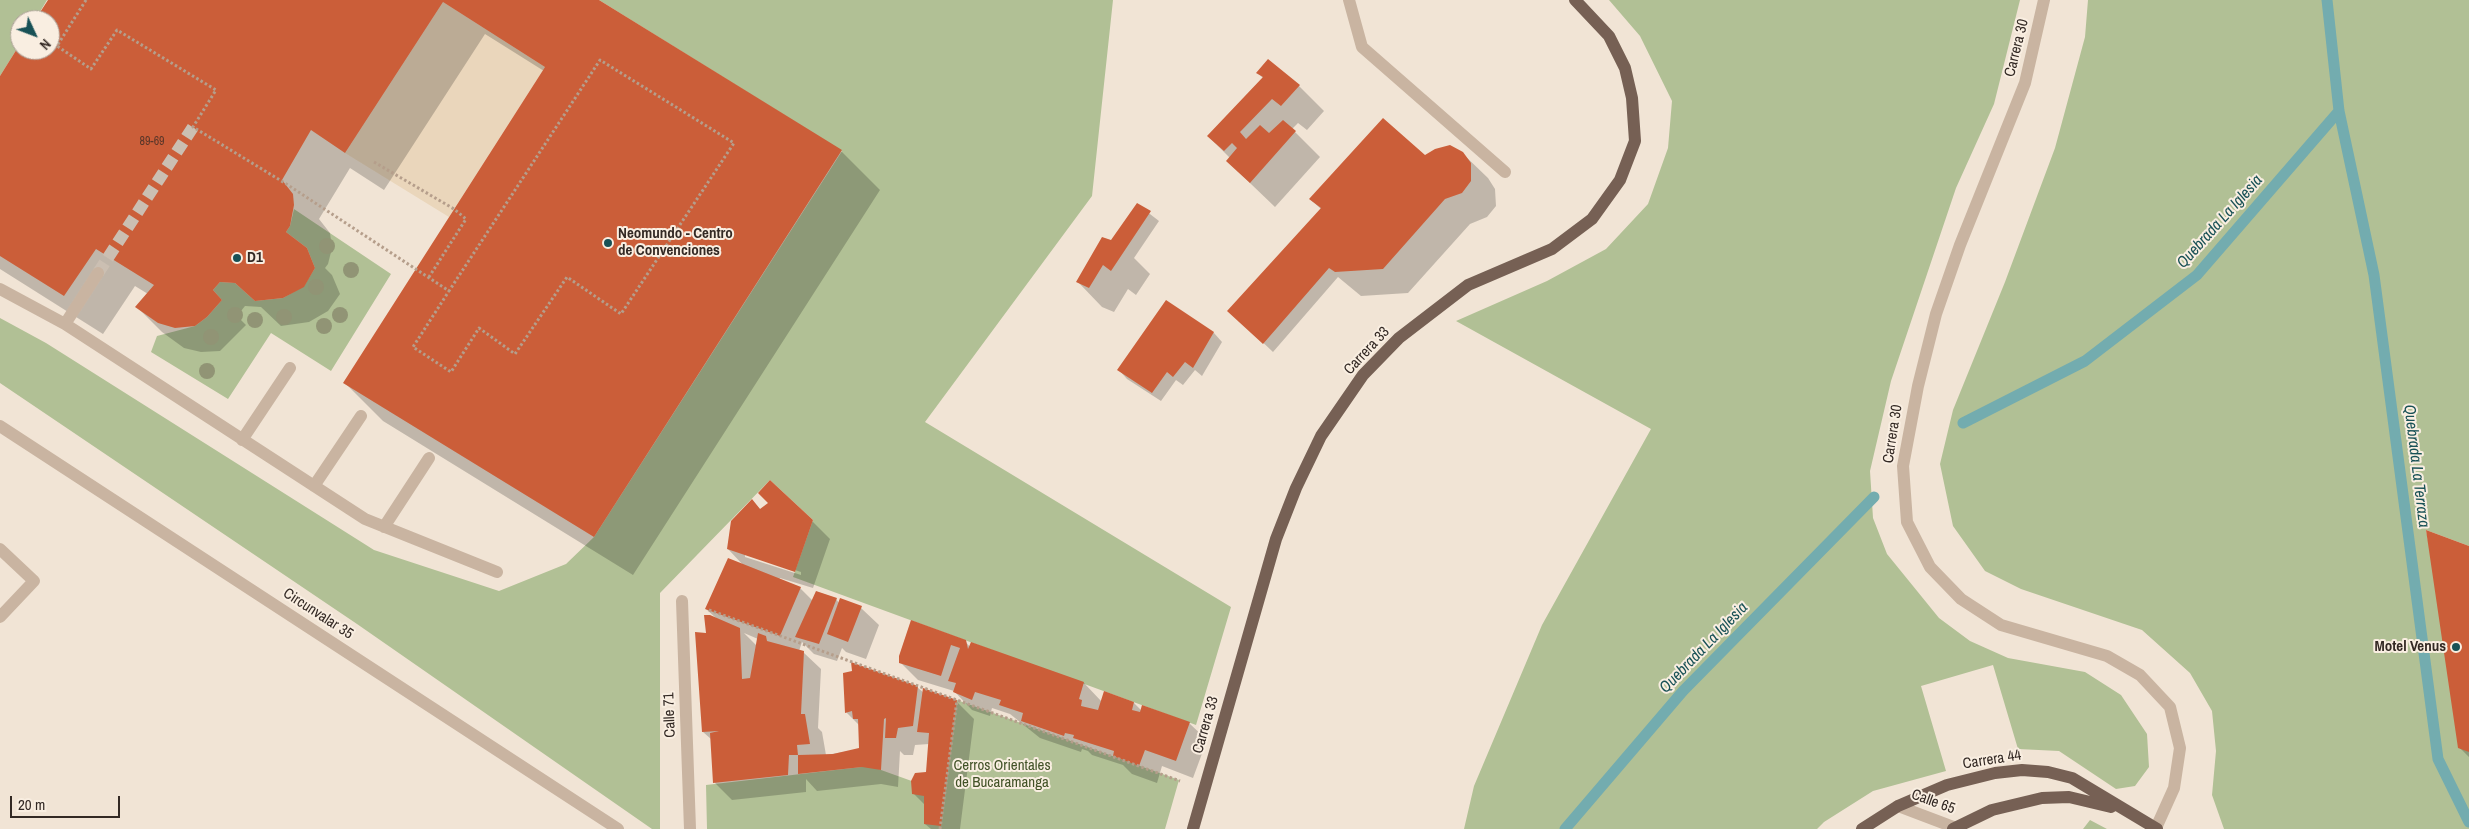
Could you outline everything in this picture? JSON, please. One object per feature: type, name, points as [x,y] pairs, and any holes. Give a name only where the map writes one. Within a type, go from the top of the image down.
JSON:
[{"type":"main road","name":"Carrera 33","points":[[1193,829],[1276,539],[1296,488],[1321,436],[1363,376],[1399,338],[1468,285],[1552,249],[1592,218],[1620,180],[1635,141],[1632,98],[1625,68],[1608,36],[1575,0]]},
{"type":"main road","name":"Carrera 44","points":[[1862,829],[1898,806],[1948,785],[2022,770],[2048,772],[2072,778],[2157,829]]},
{"type":"main road","name":"Carrera 44","points":[[1956,828],[1992,810],[2042,798],[2068,797],[2091,801],[2128,812]]},
{"type":"street","points":[[1349,0],[1362,47],[1505,172]]},
{"type":"street","name":"Carrera 30","points":[[2044,0],[2025,83],[1960,245],[1934,323],[1918,386],[1902,466],[1907,522],[1930,567],[1961,599],[2001,625],[2107,656],[2140,674],[2170,707],[2180,748],[2174,788],[2157,829]]},
{"type":"street","points":[[65,324],[98,273]]},
{"type":"street","points":[[0,288],[65,324],[365,519],[497,572]]},
{"type":"street","points":[[242,440],[290,368]]},
{"type":"street","points":[[314,486],[361,416]]},
{"type":"street","name":"Circunvalar 35","points":[[0,426],[618,829]]},
{"type":"street","points":[[384,527],[430,458]]},
{"type":"street","points":[[0,549],[34,581],[0,617]]},
{"type":"street","name":"Calle 71","points":[[682,600],[690,829]]},
{"type":"street","name":"Calle 65","points":[[1898,806],[1956,828]]},
{"type":"path","points":[[86,0],[57,46],[91,69],[117,30],[216,90],[193,127],[288,185],[448,291]]},
{"type":"path","points":[[600,60],[734,143],[621,314],[567,277],[515,354],[479,328],[450,372],[414,347],[448,291],[600,60]]},
{"type":"path","points":[[374,162],[454,209],[466,219],[429,278]]},
{"type":"path","points":[[682,600],[1204,789]]},
{"type":"path","points":[[940,829],[957,700]]},
{"type":"green space","points":[[0,0],[47,0],[41,10],[10,10],[10,60],[0,76]]},
{"type":"green space","points":[[599,0],[1113,0],[1092,196],[925,422],[1231,607],[1196,725],[793,577],[813,520],[770,480],[660,593],[660,829],[652,829],[357,624],[0,383],[0,318],[46,343],[374,550],[499,591],[566,564],[594,537],[842,151]]},
{"type":"green space","points":[[1609,0],[2020,0],[1994,104],[1956,188],[1891,381],[1870,471],[1873,518],[1887,554],[1939,618],[1970,641],[2008,658],[2085,672],[2121,695],[2147,734],[2149,767],[2135,786],[2116,789],[2059,751],[2018,749],[1993,665],[1921,686],[1946,771],[1873,791],[1824,822],[1817,829],[1464,829],[1474,786],[1542,625],[1651,429],[1456,321],[1547,281],[1606,249],[1648,204],[1668,148],[1672,101],[1640,36]]},
{"type":"green space","points":[[2088,0],[2469,0],[2469,546],[2426,530],[2469,752],[2469,829],[2224,829],[2212,795],[2216,751],[2212,711],[2190,673],[2142,630],[2021,589],[1985,571],[1953,526],[1940,464],[1953,410],[2005,282],[2055,148],[2085,37]]},
{"type":"green space","points":[[294,209],[391,274],[331,371],[271,333],[228,399],[151,352],[157,336],[195,326],[207,317],[222,300],[213,290],[220,282],[235,283],[255,301],[283,298],[304,286],[315,268],[307,248],[286,232],[290,226]]},
{"type":"green space","name":"Cerros Orientales de Bucaramanga","points":[[957,700],[1179,780],[1165,829],[707,829],[706,785],[870,766],[945,793]]},
{"type":"green space","points":[[2090,820],[2107,829],[2083,829]]},
{"type":"shaded area","points":[[443,2],[545,67],[449,217],[345,153]]},
{"type":"building","points":[[48,0],[599,0],[842,150],[594,537],[343,383],[545,67],[443,2],[345,153],[311,130],[282,180],[293,194],[294,205],[290,226],[286,232],[307,248],[315,268],[304,287],[283,298],[255,301],[235,283],[220,282],[213,290],[222,300],[207,317],[195,326],[175,328],[158,323],[135,307],[154,285],[96,249],[64,296],[0,256],[0,76],[10,60],[60,60],[60,10],[42,10]]},
{"type":"building","points":[[1268,59],[1300,85],[1281,106],[1272,99],[1240,132],[1246,139],[1260,125],[1269,133],[1283,120],[1296,131],[1250,183],[1226,161],[1237,148],[1232,143],[1224,151],[1207,136],[1263,77],[1256,73]]},
{"type":"building","points":[[1383,118],[1425,155],[1435,149],[1450,145],[1463,152],[1471,163],[1471,181],[1462,193],[1445,199],[1383,269],[1335,272],[1329,268],[1263,344],[1227,311],[1321,208],[1309,199]]},
{"type":"building","points":[[1137,203],[1151,211],[1111,271],[1103,265],[1089,288],[1076,282],[1102,237],[1111,240]]},
{"type":"building","points":[[1166,300],[1214,332],[1193,368],[1185,362],[1173,377],[1167,372],[1152,393],[1117,370]]},
{"type":"building","points":[[770,480],[813,520],[795,572],[727,549],[731,521],[752,499],[760,509],[768,503],[758,493]]},
{"type":"building","name":"Motel Venus","points":[[2426,530],[2469,546],[2469,752],[2458,748]]},
{"type":"building","points":[[728,558],[801,587],[780,636],[705,609]]},
{"type":"building","points":[[816,591],[837,598],[819,644],[795,637]]},
{"type":"building","points":[[840,598],[862,606],[848,642],[827,634]]},
{"type":"building","points":[[704,615],[710,615],[740,628],[742,679],[750,678],[758,633],[766,636],[767,641],[804,651],[801,714],[805,714],[810,744],[797,745],[798,755],[789,755],[788,775],[713,783],[710,733],[719,731],[702,732],[695,632],[706,633]]},
{"type":"building","points":[[911,620],[966,640],[968,649],[971,642],[1084,682],[1079,699],[1082,700],[1081,706],[1098,710],[1104,691],[1134,702],[1132,710],[1140,712],[1142,705],[1190,722],[1176,761],[1145,750],[1139,766],[1113,756],[1114,751],[1073,738],[1074,735],[1065,733],[1064,736],[1021,721],[1023,713],[999,705],[1001,700],[975,692],[972,700],[953,692],[956,683],[948,681],[960,648],[951,645],[941,676],[899,663],[899,656]]},
{"type":"building","points":[[851,662],[918,686],[913,726],[898,728],[896,738],[885,738],[886,718],[884,719],[881,770],[862,767],[798,774],[798,755],[833,754],[859,748],[858,719],[853,719],[852,711],[845,713],[843,673],[852,671]]},
{"type":"building","points":[[923,688],[957,700],[941,826],[924,824],[924,796],[912,794],[911,781],[915,773],[926,772],[929,733],[917,732]]},
{"type":"waterway","name":"Quebrada La Terraza","points":[[2327,0],[2339,111],[2374,275],[2438,759],[2469,822]]},
{"type":"waterway","name":"Quebrada La Iglesia","points":[[1963,423],[2085,361],[2197,275],[2339,111]]},
{"type":"waterway","name":"Quebrada La Iglesia","points":[[1565,829],[1683,691],[1874,497]]},
{"type":"tunnel","points":[[98,273],[193,127]]},
{"type":"place","name":"Neomundo - Centro de Convenciones","points":[[608,243]]},
{"type":"place","name":"D1","points":[[237,258]]},
{"type":"place","name":"Motel Venus","points":[[2456,647]]}]
